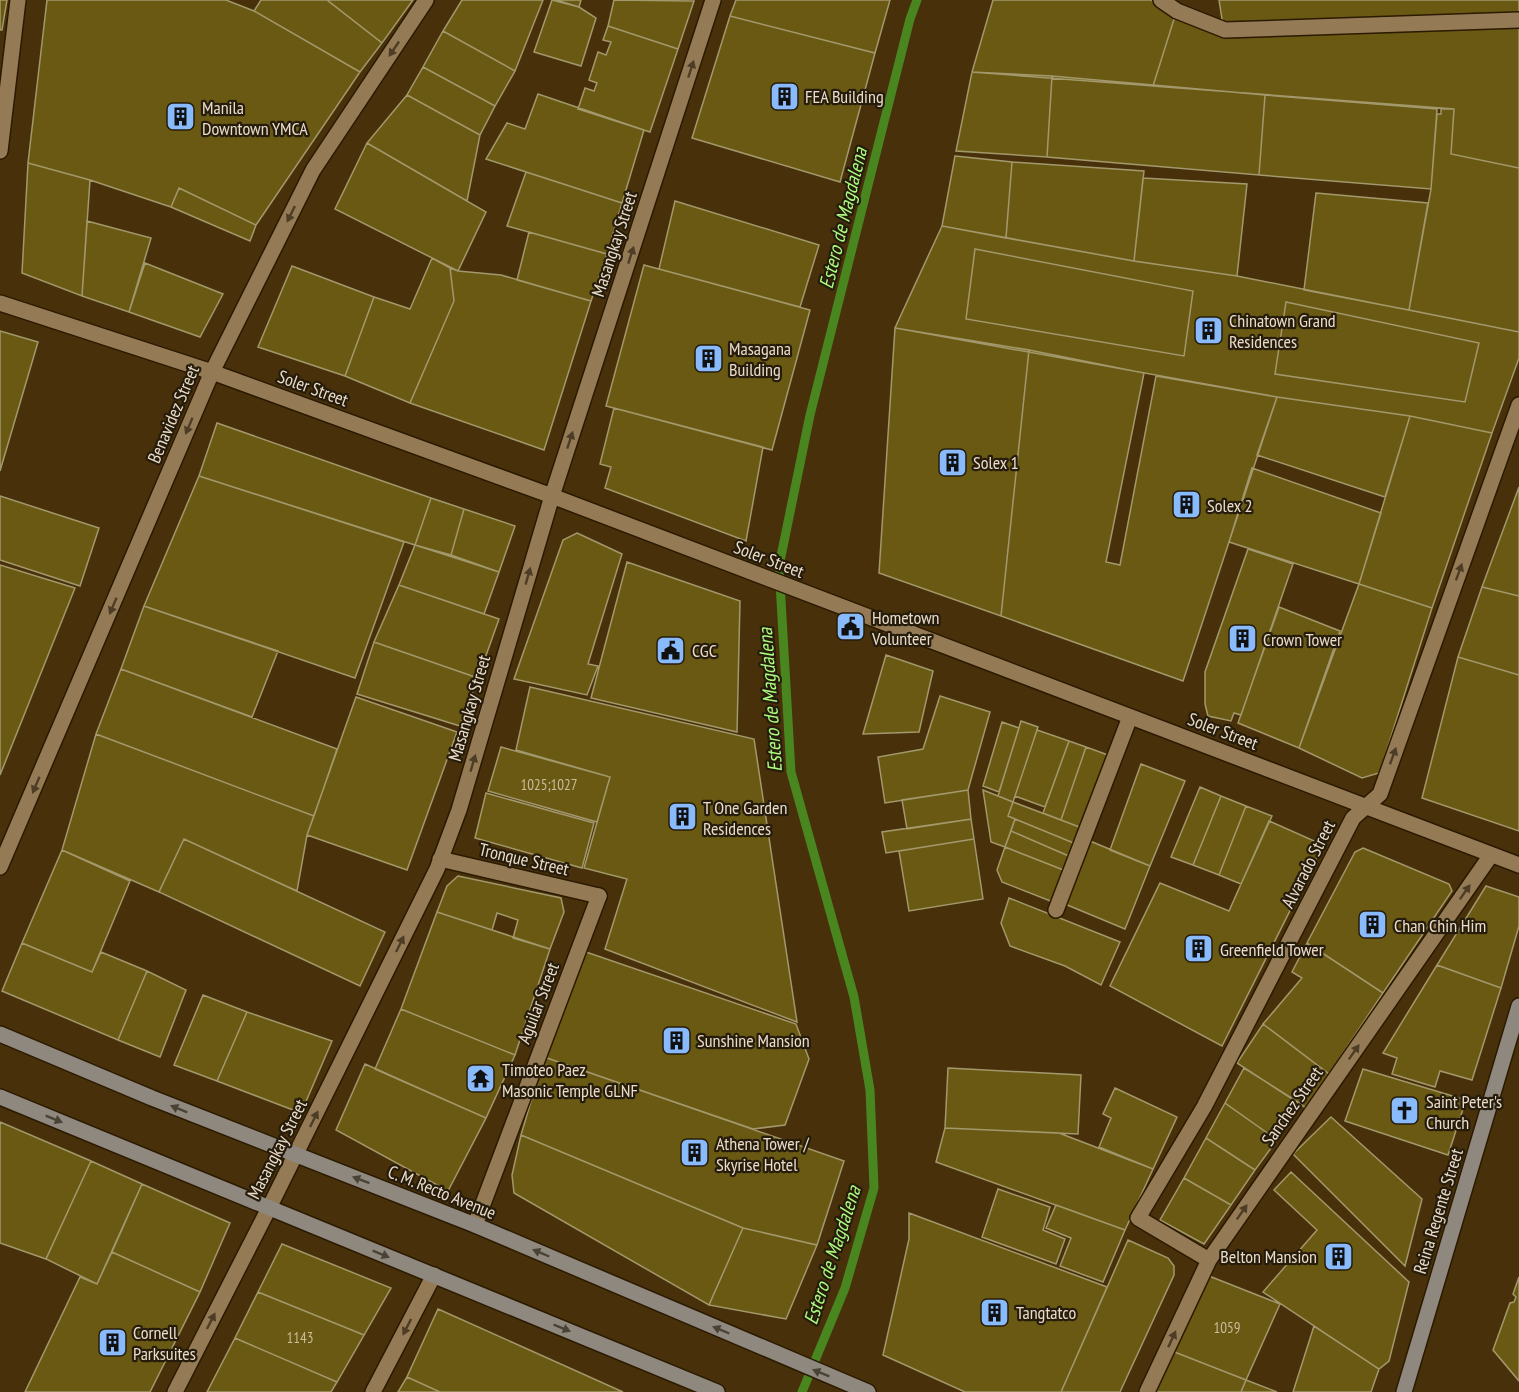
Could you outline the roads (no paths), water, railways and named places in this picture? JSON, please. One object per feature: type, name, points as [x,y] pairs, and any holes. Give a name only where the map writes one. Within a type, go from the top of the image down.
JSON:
[{"type":"main road","name":"Reina Regente Street","points":[[1404,1392],[1519,1006]]},
{"type":"main road","name":"C. M. Recto Avenue","points":[[0,1034],[296,1155],[475,1225],[868,1392]]},
{"type":"main road","points":[[0,1097],[717,1392]]},
{"type":"street","points":[[0,151],[18,0]]},
{"type":"street","name":"Benavidez Street","points":[[0,867],[212,372],[313,170],[426,0]]},
{"type":"street","name":"Masangkay Street","points":[[175,1392],[296,1155],[440,860],[459,810],[552,496],[713,0]]},
{"type":"street","points":[[1161,0],[1177,11],[1225,30],[1519,20]]},
{"type":"street","name":"Soler Street","points":[[0,303],[212,372],[552,496],[1519,865]]},
{"type":"street","name":"Alvarado Street","points":[[1209,1260],[1138,1218],[1204,1107],[1353,818],[1380,794],[1519,405]]},
{"type":"street","points":[[1056,910],[1130,717]]},
{"type":"street","name":"Sanchez Street","points":[[1147,1392],[1209,1260],[1491,855]]},
{"type":"street","name":"Tronque Street","points":[[440,860],[599,896]]},
{"type":"street","name":"Aguilar Street","points":[[475,1225],[599,896]]},
{"type":"street","points":[[373,1392],[434,1275]]},
{"type":"waterway","name":"Estero de Magdalena","points":[[802,1392],[845,1288],[874,1188],[870,1090],[854,997],[791,772],[779,566],[810,415],[910,19],[917,0]]},
{"type":"place","name":"FEA Building","points":[[784,96]]},
{"type":"place","name":"Manila Downtown YMCA","points":[[181,117]]},
{"type":"place","name":"Chinatown Grand Residences","points":[[1208,330]]},
{"type":"place","name":"Masagana Building","points":[[708,358]]},
{"type":"place","name":"Solex 1","points":[[952,462]]},
{"type":"place","name":"Solex 2","points":[[1186,505]]},
{"type":"place","name":"Hometown Volunteer","points":[[851,627]]},
{"type":"place","name":"Crown Tower","points":[[1242,639]]},
{"type":"place","name":"CGC","points":[[671,650]]},
{"type":"place","name":"T One Garden Residences","points":[[682,817]]},
{"type":"place","name":"Chan Chin Him","points":[[1373,925]]},
{"type":"place","name":"Greenfield Tower","points":[[1199,949]]},
{"type":"place","name":"Sunshine Mansion","points":[[676,1040]]},
{"type":"place","name":"Timoteo Paez Masonic Temple GLNF","points":[[481,1079]]},
{"type":"place","name":"Saint Peter's Church","points":[[1405,1111]]},
{"type":"place","name":"Athena Tower / Skyrise Hotel","points":[[695,1153]]},
{"type":"place","name":"Belton Mansion","points":[[1338,1256]]},
{"type":"place","name":"Tangtatco","points":[[995,1312]]},
{"type":"place","name":"Cornell Parksuites","points":[[112,1342]]}]
